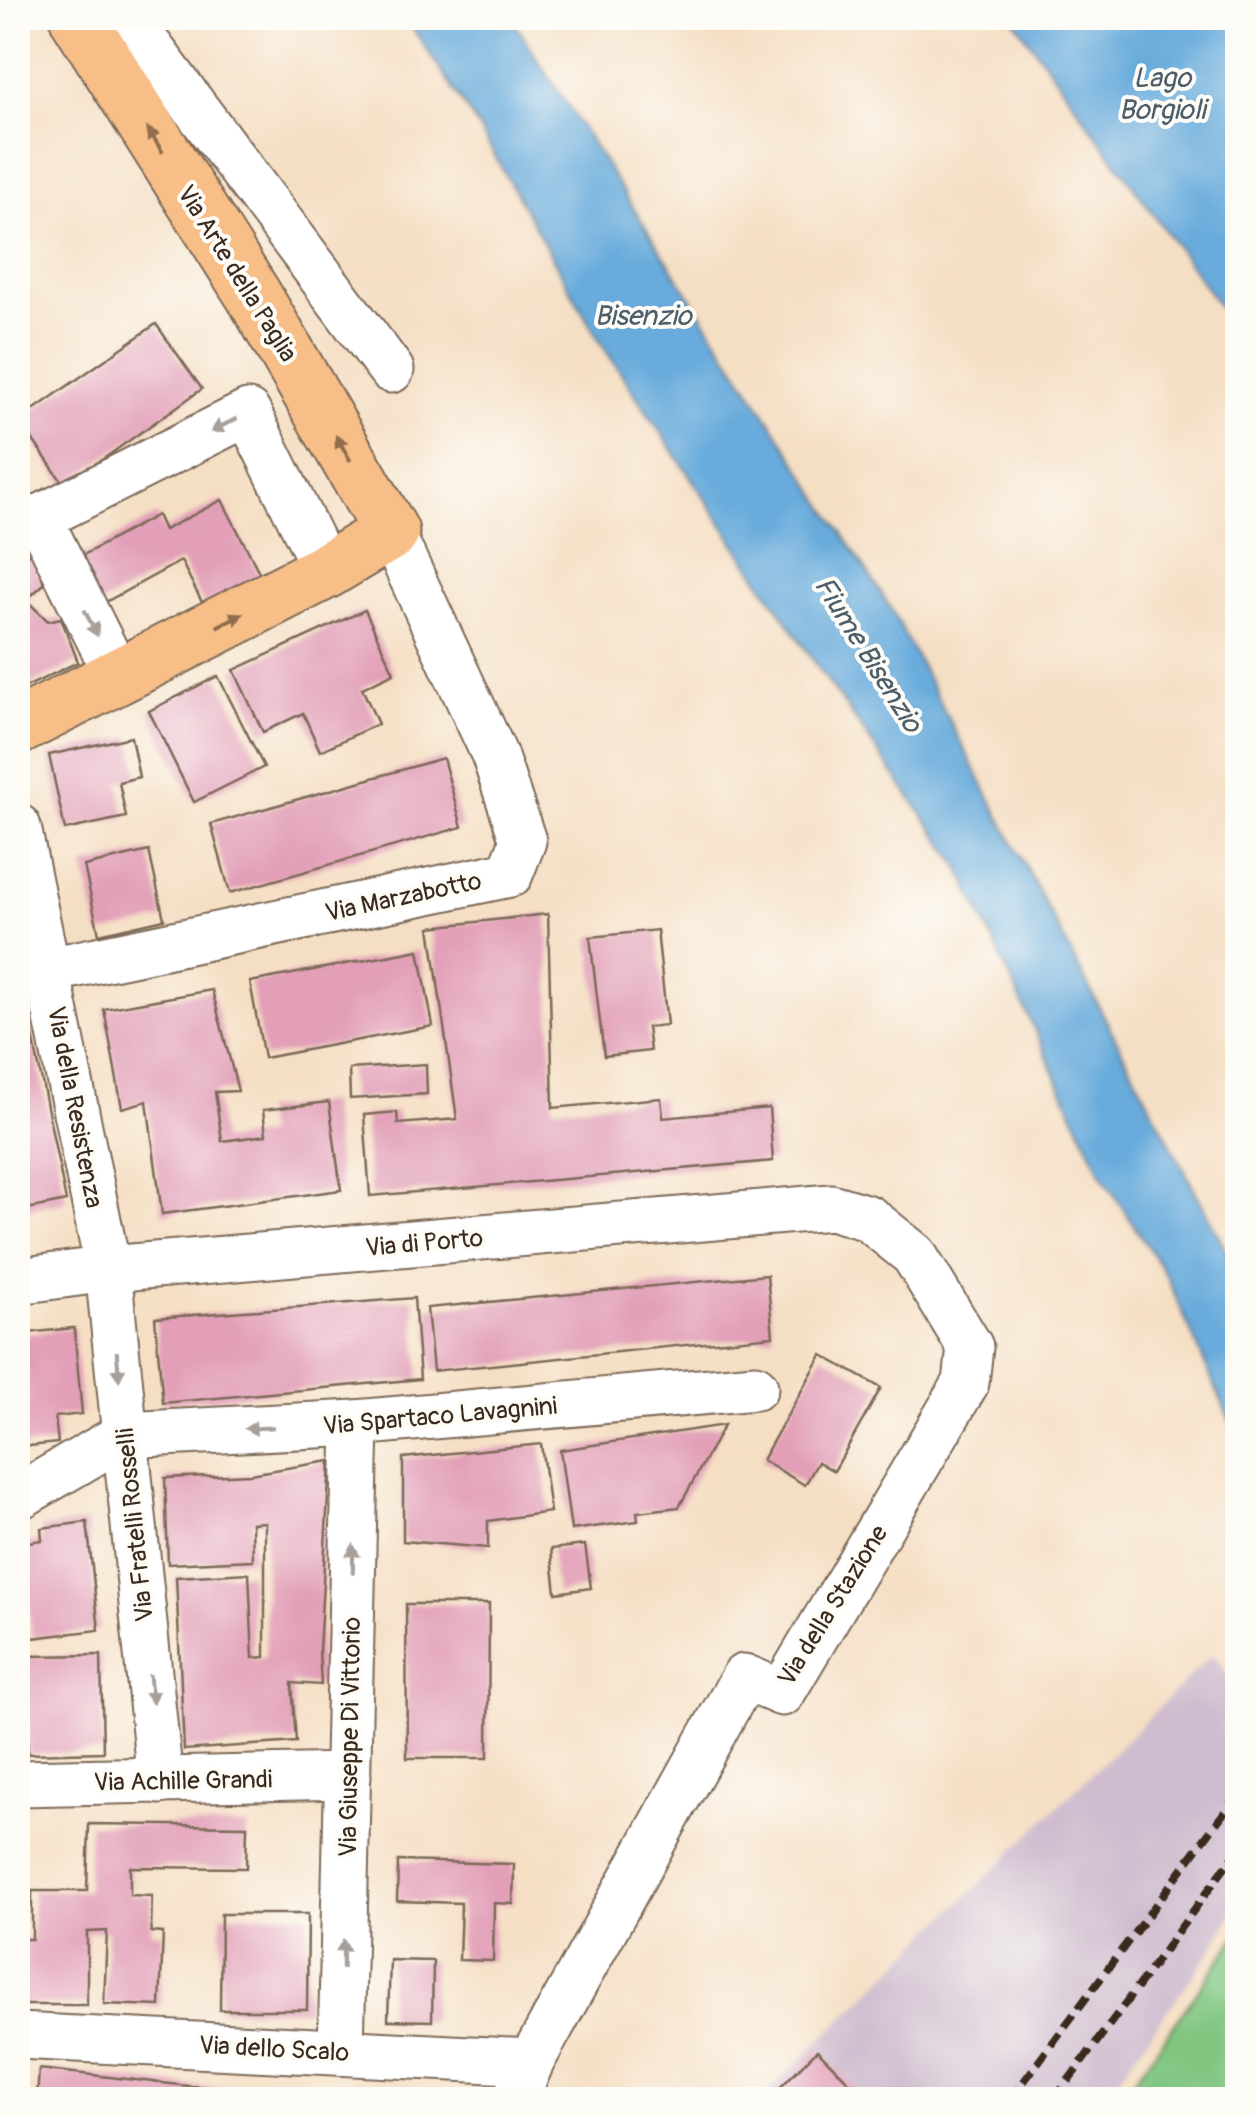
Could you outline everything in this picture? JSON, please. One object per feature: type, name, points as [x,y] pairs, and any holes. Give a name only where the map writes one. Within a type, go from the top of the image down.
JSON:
[{"type":"main road","name":"Via Arte della Paglia","points":[[78,18],[254,296],[391,532]]},
{"type":"main road","points":[[18,727],[326,571],[391,532]]},
{"type":"street","points":[[128,18],[390,370]]},
{"type":"street","points":[[118,677],[39,518],[56,509],[248,413],[326,571]]},
{"type":"street","name":"Via Marzabotto","points":[[49,970],[510,874],[524,841],[494,754],[391,532]]},
{"type":"street","name":"Via della Resistenza","points":[[18,828],[108,1269]]},
{"type":"street","name":"Via di Porto","points":[[18,1281],[108,1269],[831,1208]]},
{"type":"street","name":"Via della Stazione","points":[[523,2081],[744,1678],[782,1693],[966,1382],[970,1347],[914,1255],[868,1218],[831,1208]]},
{"type":"street","name":"Via Fratelli Rosselli","points":[[108,1269],[160,1780]]},
{"type":"street","name":"Via Spartaco Lavagnini","points":[[124,1435],[356,1423],[755,1387]]},
{"type":"street","name":"Via Giuseppe Di Vittorio","points":[[341,2052],[356,1423]]},
{"type":"street","points":[[18,1497],[124,1435]]},
{"type":"street","name":"Via Achille Grandi","points":[[18,1783],[348,1776]]},
{"type":"street","name":"Via dello Scalo","points":[[18,2036],[341,2052],[523,2081]]},
{"type":"shaded area","points":[[1213,1654],[1237,1688],[1237,1906],[1211,1951],[1103,2099],[760,2100]]},
{"type":"green space","points":[[1237,1936],[1237,2099],[1121,2099]]},
{"type":"water","name":"Bisenzio","points":[[406,18],[511,18],[891,609],[1237,1271],[1237,1436],[1166,1275],[1104,1179],[957,863],[822,673],[599,340],[479,128]]},
{"type":"water","name":"Lago Borgioli","points":[[1013,18],[1237,18],[1237,331]]},
{"type":"building","points":[[156,324],[202,389],[65,486],[19,420]]},
{"type":"building","points":[[222,500],[263,580],[206,610],[181,561],[100,605],[76,559],[157,515],[164,530]]},
{"type":"building","points":[[35,549],[44,584],[26,600],[48,621],[61,618],[78,662],[18,691],[18,563]]},
{"type":"building","points":[[365,610],[394,673],[362,688],[378,724],[320,751],[303,713],[263,732],[234,670]]},
{"type":"building","points":[[218,676],[264,767],[194,802],[149,711]]},
{"type":"building","points":[[131,737],[139,777],[119,782],[126,817],[65,830],[49,755]]},
{"type":"building","points":[[443,758],[462,827],[230,893],[211,824]]},
{"type":"building","points":[[149,851],[164,919],[99,934],[84,866]]},
{"type":"building","points":[[548,914],[553,1108],[661,1098],[663,1118],[769,1108],[773,1161],[370,1196],[364,1115],[397,1112],[398,1124],[457,1119],[430,927]]},
{"type":"building","points":[[657,930],[667,1025],[647,1027],[650,1051],[604,1056],[590,937]]},
{"type":"building","points":[[419,950],[433,1026],[264,1058],[250,982]]},
{"type":"building","points":[[212,990],[238,1091],[215,1092],[222,1141],[266,1135],[263,1110],[329,1102],[341,1190],[162,1214],[147,1101],[122,1108],[104,1009]]},
{"type":"building","points":[[32,1032],[66,1201],[18,1211],[18,1035]]},
{"type":"building","points":[[426,1064],[427,1094],[350,1099],[349,1069]]},
{"type":"building","points":[[767,1275],[773,1336],[433,1371],[427,1308]]},
{"type":"building","points":[[414,1298],[420,1379],[163,1403],[155,1318]]},
{"type":"building","points":[[74,1328],[82,1414],[55,1417],[58,1443],[19,1447],[18,1334]]},
{"type":"building","points":[[822,1355],[881,1388],[834,1471],[818,1462],[805,1485],[762,1460]]},
{"type":"building","points":[[724,1425],[679,1507],[637,1512],[638,1521],[571,1530],[560,1450]]},
{"type":"building","points":[[541,1444],[550,1512],[488,1521],[488,1548],[403,1541],[403,1458]]},
{"type":"building","points":[[330,1461],[319,1651],[321,1685],[292,1683],[296,1742],[184,1750],[176,1577],[249,1573],[253,1658],[265,1657],[265,1522],[252,1523],[253,1560],[168,1564],[165,1478],[250,1474]]},
{"type":"building","points":[[87,1522],[99,1630],[32,1638],[21,1543],[42,1540],[41,1528]]},
{"type":"building","points":[[585,1545],[591,1588],[556,1593],[551,1549]]},
{"type":"building","points":[[406,1604],[489,1604],[488,1758],[407,1758]]},
{"type":"building","points":[[101,1655],[103,1752],[28,1754],[26,1656]]},
{"type":"building","points":[[89,1824],[247,1826],[246,1868],[130,1867],[130,1895],[152,1896],[151,1932],[163,1933],[160,2006],[104,2004],[107,1931],[87,1932],[87,2005],[18,2005],[18,1939],[32,1939],[32,1891],[87,1891]]},
{"type":"building","points":[[398,1861],[514,1864],[513,1904],[494,1903],[493,1961],[459,1960],[461,1903],[397,1901]]},
{"type":"building","points":[[221,1914],[308,1914],[307,2010],[220,2010]]},
{"type":"building","points":[[390,1960],[433,1961],[432,2021],[388,2020]]},
{"type":"building","points":[[817,2050],[867,2100],[768,2100]]},
{"type":"building","points":[[39,2069],[188,2086],[383,2094],[383,2100],[37,2100]]},
{"type":"railway","points":[[1010,2100],[1238,1794]]},
{"type":"railway","points":[[1054,2100],[1238,1850]]},
{"type":"water label","name":"Fiume Bisenzio","points":[[869,654]]}]
